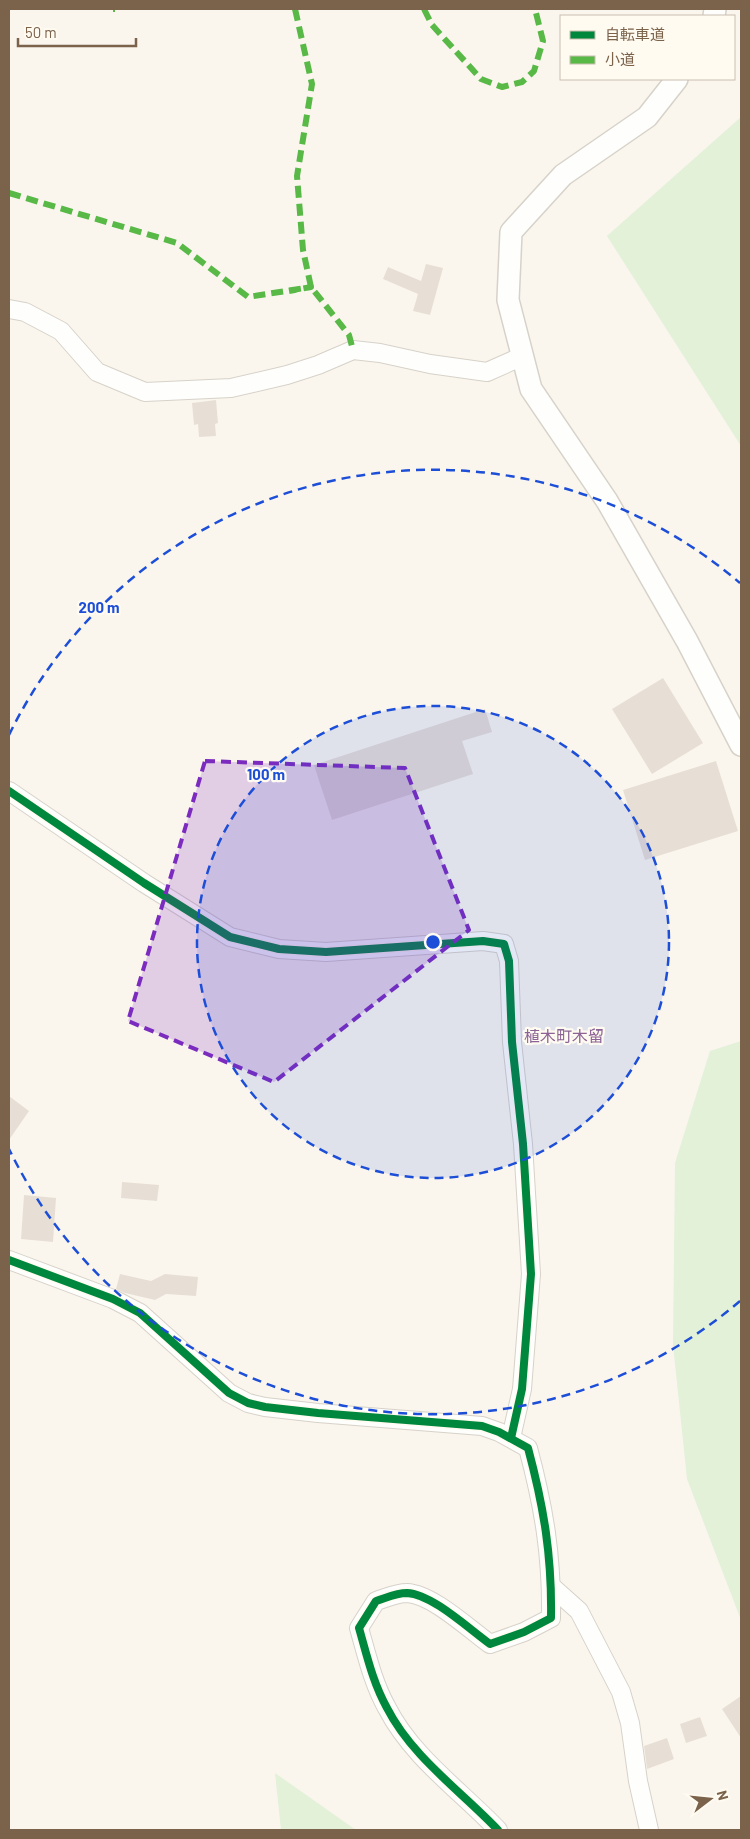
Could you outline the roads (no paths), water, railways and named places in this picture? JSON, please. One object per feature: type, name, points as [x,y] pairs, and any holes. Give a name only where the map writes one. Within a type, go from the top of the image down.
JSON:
[{"type":"street","points":[[676,80],[647,117],[563,175],[511,232],[508,300],[531,389],[608,500],[687,640],[741,745]]},
{"type":"street","points":[[9,309],[25,312],[61,331],[97,372],[145,392],[232,388],[287,375],[353,350],[487,372],[523,356]]},
{"type":"street","points":[[9,790],[144,883],[230,937],[279,949],[326,952],[483,941],[504,944],[509,961],[512,1042],[522,1135],[531,1274],[522,1389],[511,1438]]},
{"type":"street","points":[[9,1260],[113,1299],[140,1313],[229,1393],[248,1403],[265,1407],[318,1413],[482,1426],[511,1438],[528,1448],[543,1504],[551,1586],[551,1618],[524,1632],[490,1644],[435,1604],[420,1596],[408,1593],[376,1601],[369,1609],[359,1628],[376,1685],[387,1710],[401,1732],[439,1773],[498,1830]]},
{"type":"street","points":[[551,1586],[579,1611],[621,1692],[630,1723],[638,1780],[649,1830]]},
{"type":"district","name":"植木町木留","points":[[564,1036]]}]
